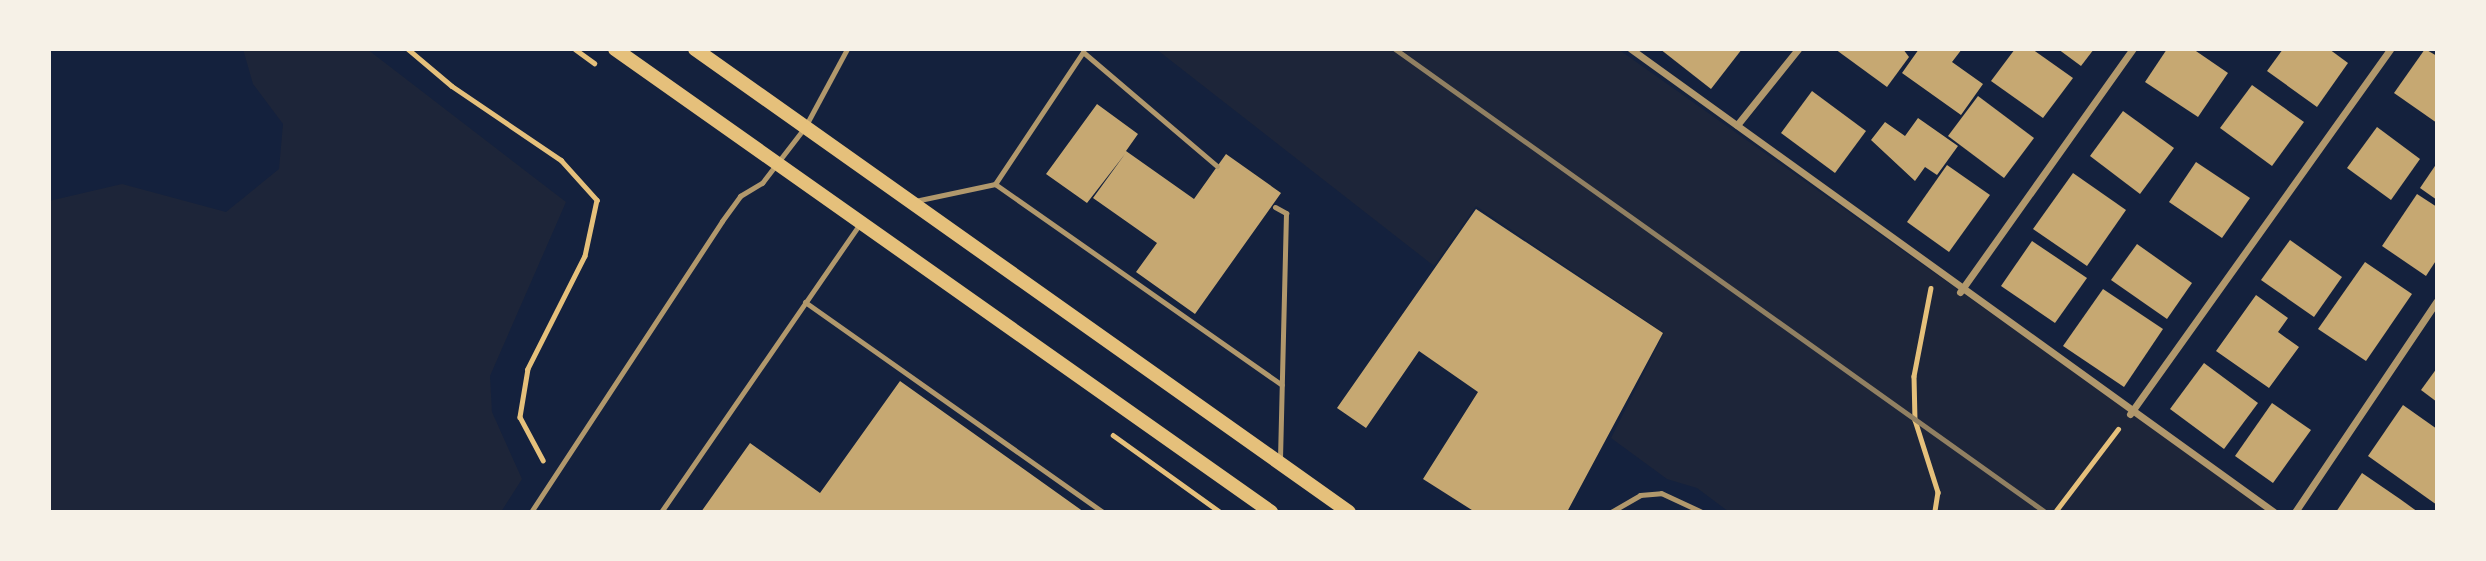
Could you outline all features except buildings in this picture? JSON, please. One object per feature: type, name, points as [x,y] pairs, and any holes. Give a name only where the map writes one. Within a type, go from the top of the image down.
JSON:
[{"type":"main road","points":[[615,49],[1271,512]]},
{"type":"main road","points":[[695,49],[1349,512]]},
{"type":"street","points":[[1631,49],[2130,414],[2274,512]]},
{"type":"street","points":[[1737,125],[1798,49]]},
{"type":"street","points":[[1961,292],[2133,49]]},
{"type":"street","points":[[2130,414],[2390,49]]},
{"type":"street","points":[[2295,512],[2437,301]]},
{"type":"lane","points":[[531,512],[722,221],[805,127],[847,49]]},
{"type":"lane","points":[[912,201],[995,184],[1083,52],[1217,166]]},
{"type":"lane","points":[[995,184],[1282,385]]},
{"type":"lane","points":[[1275,207],[1286,213],[1280,461]]},
{"type":"lane","points":[[661,512],[860,222]]},
{"type":"lane","points":[[805,302],[1102,512]]},
{"type":"lane","points":[[1611,512],[1640,495],[1661,494],[1702,512]]},
{"type":"path","points":[[408,49],[452,86],[561,160],[597,200],[584,256],[528,369],[520,417],[552,477]]},
{"type":"path","points":[[1934,272],[1914,376],[1915,420],[1938,492],[1935,512]]},
{"type":"path","points":[[2055,512],[2130,414]]},
{"type":"shaded area","points":[[243,49],[367,49],[566,202],[490,376],[492,412],[522,479],[501,512],[49,512],[49,201],[122,184],[226,212],[279,169],[283,124],[253,84]]},
{"type":"shaded area","points":[[1156,49],[1618,49],[2272,512],[1729,512],[1697,488],[1667,479],[1611,438],[1664,333],[1476,206],[1434,266]]},
{"type":"railway","points":[[1395,49],[2045,512]]}]
